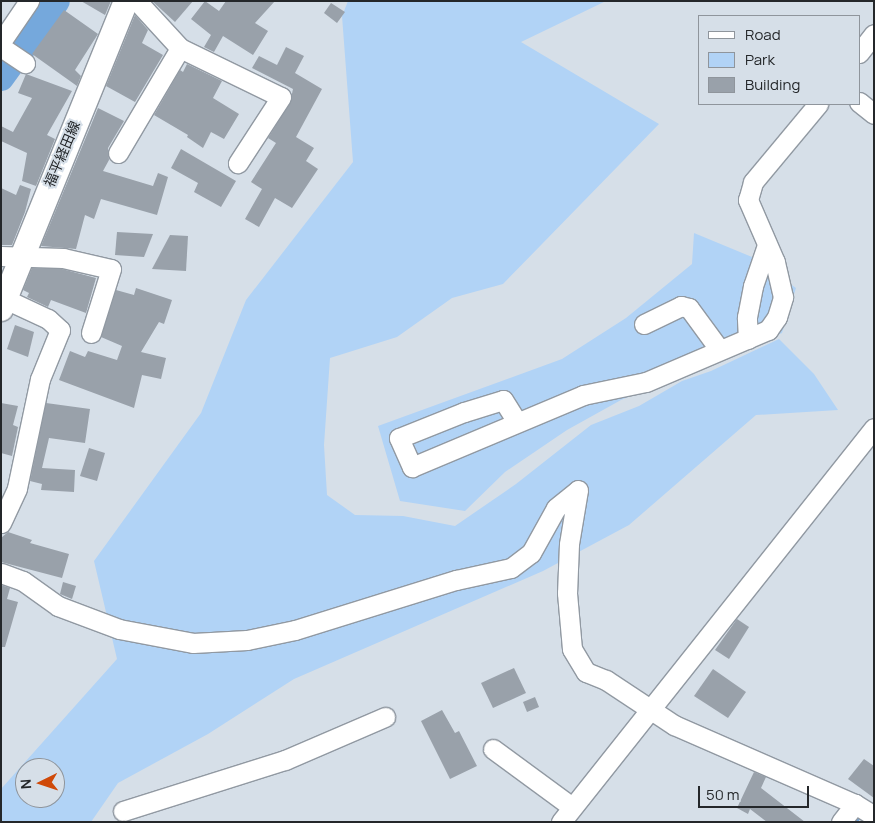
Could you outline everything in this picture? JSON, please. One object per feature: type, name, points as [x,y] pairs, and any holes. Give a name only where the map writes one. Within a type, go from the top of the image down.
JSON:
[{"type":"main road","name":"福平経田線","points":[[3,304],[11,256],[126,1]]},
{"type":"street","points":[[1,42],[29,1]]},
{"type":"street","points":[[137,1],[180,48],[281,97],[238,163]]},
{"type":"street","points":[[860,52],[874,34]]},
{"type":"street","points":[[1,47],[25,63]]},
{"type":"street","points":[[118,153],[180,48]]},
{"type":"street","points":[[860,103],[874,114]]},
{"type":"street","points":[[517,422],[503,400],[464,412],[399,438],[412,467],[583,395],[646,382],[719,349],[768,330],[777,316],[782,296],[775,262],[748,200],[753,182],[817,105]]},
{"type":"street","points":[[748,339],[747,317],[751,294],[767,245]]},
{"type":"street","points":[[11,256],[63,258],[111,269],[91,333]]},
{"type":"street","points":[[1,524],[17,488],[40,379],[60,330],[48,319],[3,304]]},
{"type":"street","points":[[644,324],[681,306],[689,308],[719,349]]},
{"type":"street","points":[[561,822],[874,428]]},
{"type":"street","points":[[1,573],[23,581],[58,606],[119,629],[193,643],[247,640],[295,630],[456,580],[511,568],[530,553],[556,508],[578,490],[569,544],[566,593],[572,649],[586,672],[606,680],[648,711],[855,804],[874,816]]},
{"type":"street","points":[[125,818],[285,760],[385,717]]},
{"type":"street","points":[[493,749],[572,807]]},
{"type":"street","points":[[841,822],[855,804]]},
{"type":"green space","points":[[348,1],[606,1],[521,42],[659,124],[503,284],[452,298],[397,337],[330,358],[324,445],[327,495],[355,515],[403,516],[455,526],[516,484],[591,425],[639,406],[682,381],[711,371],[779,339],[814,374],[838,410],[756,415],[629,525],[543,571],[294,679],[208,734],[118,783],[91,822],[1,822],[1,789],[15,773],[15,808],[65,808],[65,758],[29,758],[117,659],[94,561],[201,413],[246,300],[353,162],[342,16]]},
{"type":"green space","points":[[694,233],[752,257],[796,288],[782,333],[621,400],[567,430],[505,472],[465,511],[400,501],[378,426],[562,359],[626,318],[692,264]]},
{"type":"building","points":[[81,1],[111,1],[105,15]]},
{"type":"building","points":[[152,1],[193,1],[175,22]]},
{"type":"building","points":[[205,1],[219,11],[226,1],[275,1],[255,23],[268,31],[253,55],[223,36],[214,52],[204,47],[211,35],[191,19]]},
{"type":"building","points":[[331,3],[345,12],[337,23],[324,13]]},
{"type":"building","points":[[64,10],[98,34],[75,70],[81,76],[77,86],[32,54]]},
{"type":"building","points":[[135,15],[148,30],[142,43],[163,55],[135,102],[106,86]]},
{"type":"building","points":[[286,47],[304,56],[295,73],[322,89],[296,137],[314,148],[306,161],[318,169],[292,208],[275,198],[259,227],[245,219],[262,189],[251,182],[276,143],[268,138],[290,103],[293,89],[252,68],[259,56],[277,65]]},
{"type":"building","points":[[187,64],[222,81],[213,98],[239,114],[224,139],[211,132],[203,148],[187,137],[188,135],[154,115],[180,70],[183,72]]},
{"type":"building","points":[[26,74],[72,91],[47,135],[55,139],[36,186],[22,181],[27,153],[1,141],[1,126],[13,132],[32,98],[18,93]]},
{"type":"building","points":[[98,108],[124,121],[108,148],[109,160],[103,171],[153,186],[158,173],[168,177],[157,215],[101,199],[94,219],[85,215],[76,249],[41,246]]},
{"type":"building","points":[[181,149],[236,181],[221,207],[194,192],[198,183],[171,168]]},
{"type":"building","points":[[20,185],[31,189],[25,212],[12,245],[1,245],[1,188],[16,195]]},
{"type":"building","points":[[117,232],[153,234],[144,257],[115,255]]},
{"type":"building","points":[[170,235],[188,236],[186,271],[152,269]]},
{"type":"building","points":[[32,268],[62,269],[96,278],[86,313],[51,300],[48,307],[27,297],[29,293],[23,290]]},
{"type":"building","points":[[136,288],[172,300],[164,324],[159,322],[141,352],[166,358],[161,379],[142,375],[134,408],[59,380],[70,351],[85,357],[88,351],[117,360],[122,346],[101,337],[116,290],[134,295]]},
{"type":"building","points":[[15,325],[34,332],[28,357],[7,349]]},
{"type":"building","points":[[1,403],[18,406],[13,425],[18,427],[12,456],[1,453]]},
{"type":"building","points":[[46,403],[90,409],[85,443],[49,438],[42,468],[75,470],[74,492],[41,490],[42,484],[30,481]]},
{"type":"building","points":[[89,448],[105,453],[97,481],[80,476]]},
{"type":"building","points":[[8,532],[32,540],[30,543],[69,554],[62,578],[1,562],[1,538]]},
{"type":"building","points":[[63,582],[76,586],[72,599],[60,594]]},
{"type":"building","points":[[1,585],[10,588],[7,599],[18,602],[5,647],[1,647]]},
{"type":"building","points":[[737,619],[749,627],[729,659],[715,650]]},
{"type":"building","points":[[514,668],[526,693],[493,708],[481,683]]},
{"type":"building","points":[[713,669],[746,692],[728,718],[694,696]]},
{"type":"building","points":[[535,697],[539,707],[527,712],[523,702]]},
{"type":"building","points":[[442,710],[455,733],[459,731],[477,766],[450,779],[421,721]]},
{"type":"building","points":[[864,759],[874,766],[874,798],[848,779]]},
{"type":"building","points":[[754,772],[766,777],[761,788],[805,822],[767,822],[750,809],[748,814],[737,808]]},
{"type":"waterway","points":[[1,78],[57,1]]},
{"type":"waterway","points":[[854,822],[860,814]]}]
